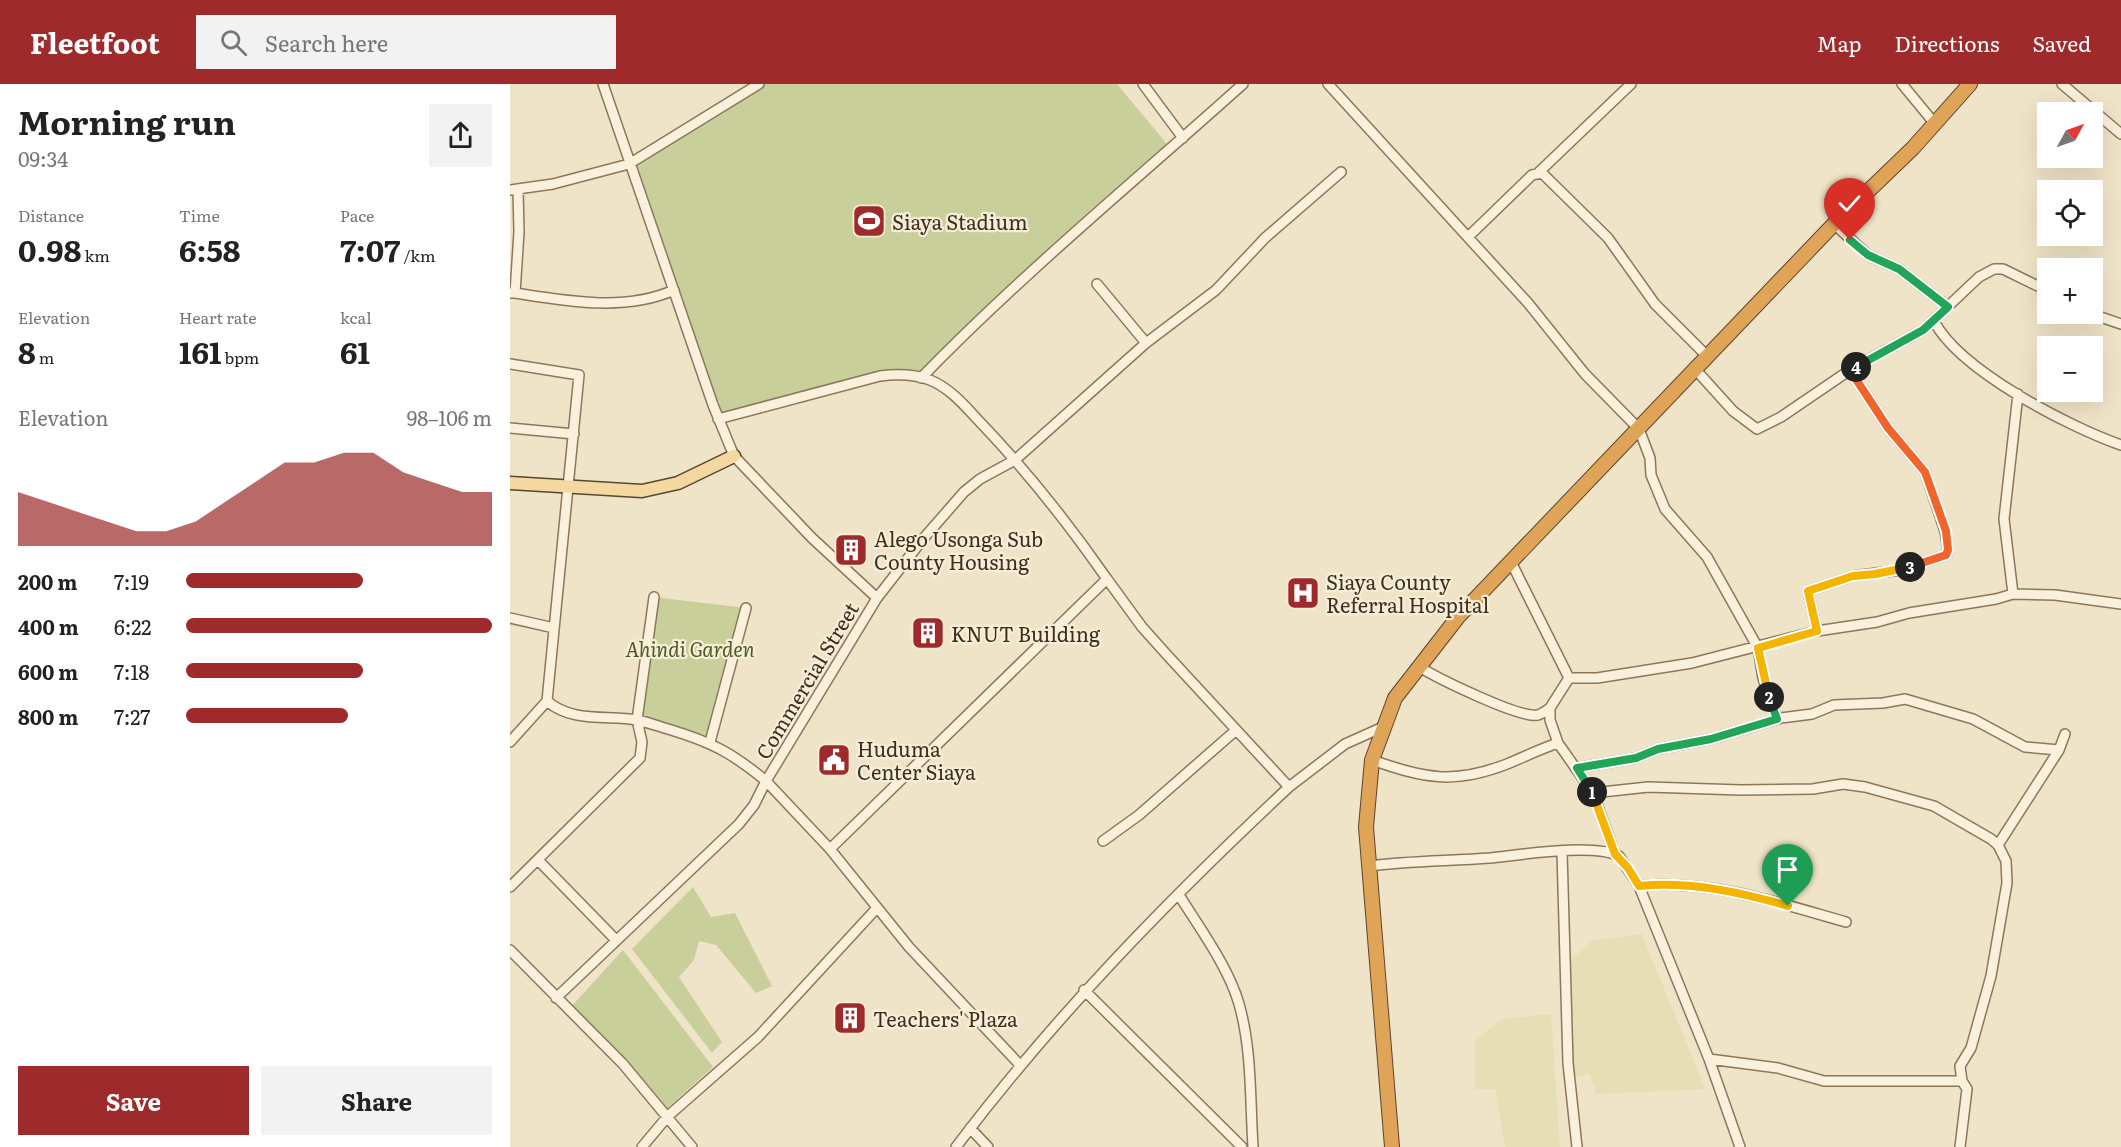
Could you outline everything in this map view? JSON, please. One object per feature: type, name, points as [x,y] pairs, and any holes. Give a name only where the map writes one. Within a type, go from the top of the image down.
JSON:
[{"type":"highway","points":[[1392,1147],[1366,809],[1372,760],[1395,698],[1458,617],[1834,224],[1866,196],[1970,84]]},
{"type":"main road","points":[[510,483],[642,491],[659,489],[694,477],[734,456]]},
{"type":"street","points":[[603,84],[718,419],[734,456]]},
{"type":"street","points":[[674,290],[658,297],[632,302],[566,300],[512,293],[519,232],[514,190],[553,184],[629,164],[759,84]]},
{"type":"street","points":[[1143,84],[1183,138]]},
{"type":"street","points":[[921,378],[953,344],[1243,84]]},
{"type":"street","points":[[1328,84],[1528,303],[1585,374],[1639,429],[1650,458],[1651,476],[1665,509],[1707,557],[1758,648],[1763,678],[1777,719]]},
{"type":"street","points":[[1468,237],[1631,84]]},
{"type":"street","points":[[1902,84],[1935,124]]},
{"type":"street","points":[[2061,84],[2121,134]]},
{"type":"street","points":[[876,598],[957,499],[980,479],[1015,460],[1146,343],[1216,290],[1265,238],[1341,172]]},
{"type":"street","points":[[1539,172],[1545,175],[1608,238],[1655,304],[1708,357]]},
{"type":"street","points":[[1834,224],[1868,255],[1899,269],[1948,307]]},
{"type":"street","points":[[1696,370],[1733,411],[1757,429],[1781,417],[1850,370],[1912,338],[1934,321],[1979,277],[1994,269],[2012,272],[2037,285]]},
{"type":"street","points":[[1097,284],[1146,343]]},
{"type":"street","points":[[2103,318],[2121,324]]},
{"type":"street","points":[[1934,321],[1952,347],[2018,394],[2058,417],[2121,445]]},
{"type":"street","points":[[510,364],[579,375],[548,701],[510,742]]},
{"type":"street","points":[[1817,631],[1808,591],[1853,576],[1875,574],[1920,564],[1946,555],[1948,550],[1946,531],[1925,472],[1888,428],[1850,370]]},
{"type":"street","points":[[718,419],[880,376],[899,374],[921,378],[942,386],[958,399],[1015,460],[1056,509],[1142,627],[1289,787]]},
{"type":"street","points":[[2013,594],[2004,519],[2018,394]]},
{"type":"street","points":[[510,428],[574,434]]},
{"type":"street","name":"Commercial Street","points":[[734,456],[812,537],[876,598],[766,781],[830,849],[876,909],[1020,1065]]},
{"type":"street","points":[[1511,562],[1569,678]]},
{"type":"street","points":[[830,849],[1107,579]]},
{"type":"street","points":[[1569,678],[1597,678],[1692,663],[1758,648],[1817,631],[1877,622],[1909,613],[1996,599],[2013,594],[2055,595],[2121,604]]},
{"type":"street","points":[[510,887],[539,861],[640,758],[642,742],[637,720],[654,597]]},
{"type":"street","points":[[710,742],[746,608]]},
{"type":"street","points":[[510,618],[554,628]]},
{"type":"street","points":[[1418,666],[1449,685],[1514,711],[1537,715],[1550,708],[1569,678]]},
{"type":"street","points":[[1577,768],[1636,758],[1658,749],[1711,739],[1777,719],[1800,717],[1834,705],[1883,703],[1905,699],[1973,719],[2025,747],[2059,750]]},
{"type":"street","points":[[548,701],[565,712],[593,718],[637,720],[710,742],[743,762],[766,781],[754,805],[739,824],[556,998]]},
{"type":"street","points":[[1550,708],[1550,720],[1558,743],[1593,793],[1615,854],[1628,868],[1639,886],[1709,1059],[1740,1147]]},
{"type":"street","points":[[956,1147],[1020,1065],[1084,990],[1179,895],[1289,787],[1336,750],[1383,726]]},
{"type":"street","points":[[1103,841],[1139,815],[1235,730]]},
{"type":"street","points":[[1998,845],[2059,750],[2065,734]]},
{"type":"street","points":[[1372,760],[1432,778],[1451,778],[1491,769],[1558,743]]},
{"type":"street","points":[[1593,793],[1648,786],[1741,790],[1813,789],[1843,784],[1854,785],[1934,806],[1998,845],[2009,870],[1983,1005],[1971,1048],[1960,1066],[1962,1081],[1967,1089],[1960,1147]]},
{"type":"street","points":[[1369,866],[1489,858],[1539,851],[1615,854]]},
{"type":"street","points":[[1562,852],[1568,1063],[1577,1147]]},
{"type":"street","points":[[539,861],[616,940]]},
{"type":"street","points":[[1639,886],[1669,885],[1731,891],[1846,922]]},
{"type":"street","points":[[1179,895],[1226,974],[1239,1003],[1248,1069],[1253,1147]]},
{"type":"street","points":[[642,1147],[668,1116],[758,1036],[876,909]]},
{"type":"street","points":[[510,950],[623,1065],[692,1147]]},
{"type":"street","points":[[1084,990],[1242,1147]]},
{"type":"street","points":[[1709,1059],[1778,1068],[1824,1080],[1962,1081]]},
{"type":"street","points":[[970,1128],[988,1147]]},
{"type":"shaded area","points":[[1642,934],[1705,1089],[1596,1094],[1590,1074],[1569,1078],[1570,961],[1591,941]]},
{"type":"shaded area","points":[[1551,1014],[1560,1147],[1505,1147],[1495,1089],[1475,1089],[1475,1040],[1502,1019]]},
{"type":"green space","name":"Siaya Stadium","points":[[764,84],[1117,84],[1167,144],[1022,277],[921,378],[875,373],[723,418],[637,165],[721,114]]},
{"type":"green space","name":"Ahindi Garden","points":[[654,597],[746,608],[711,737],[637,720]]},
{"type":"green space","points":[[693,887],[711,917],[735,913],[772,986],[756,993],[716,945],[699,941],[694,960],[679,977],[722,1042],[712,1053],[632,949]]},
{"type":"green space","points":[[623,950],[713,1067],[667,1108],[569,1009]]},
{"type":"place","name":"Siaya Stadium","points":[[869,221]]},
{"type":"place","name":"Alego Usonga Sub County Housing","points":[[851,550]]},
{"type":"place","name":"Siaya County Referral Hospital","points":[[1303,593]]},
{"type":"place","name":"KNUT Building","points":[[928,633]]},
{"type":"place","name":"Huduma Center Siaya","points":[[834,760]]},
{"type":"place","name":"Teachers' Plaza","points":[[850,1018]]},
{"type":"route","points":[[1788,906],[1731,891],[1669,885],[1639,886],[1628,868],[1615,854],[1593,793],[1577,768],[1636,758],[1650,751],[1711,739],[1777,719],[1763,678],[1758,648],[1817,631],[1808,591],[1853,576],[1901,570],[1946,555],[1948,550],[1946,531],[1925,472],[1888,428],[1850,370],[1912,338],[1948,307],[1899,269],[1868,255],[1850,240]]}]
